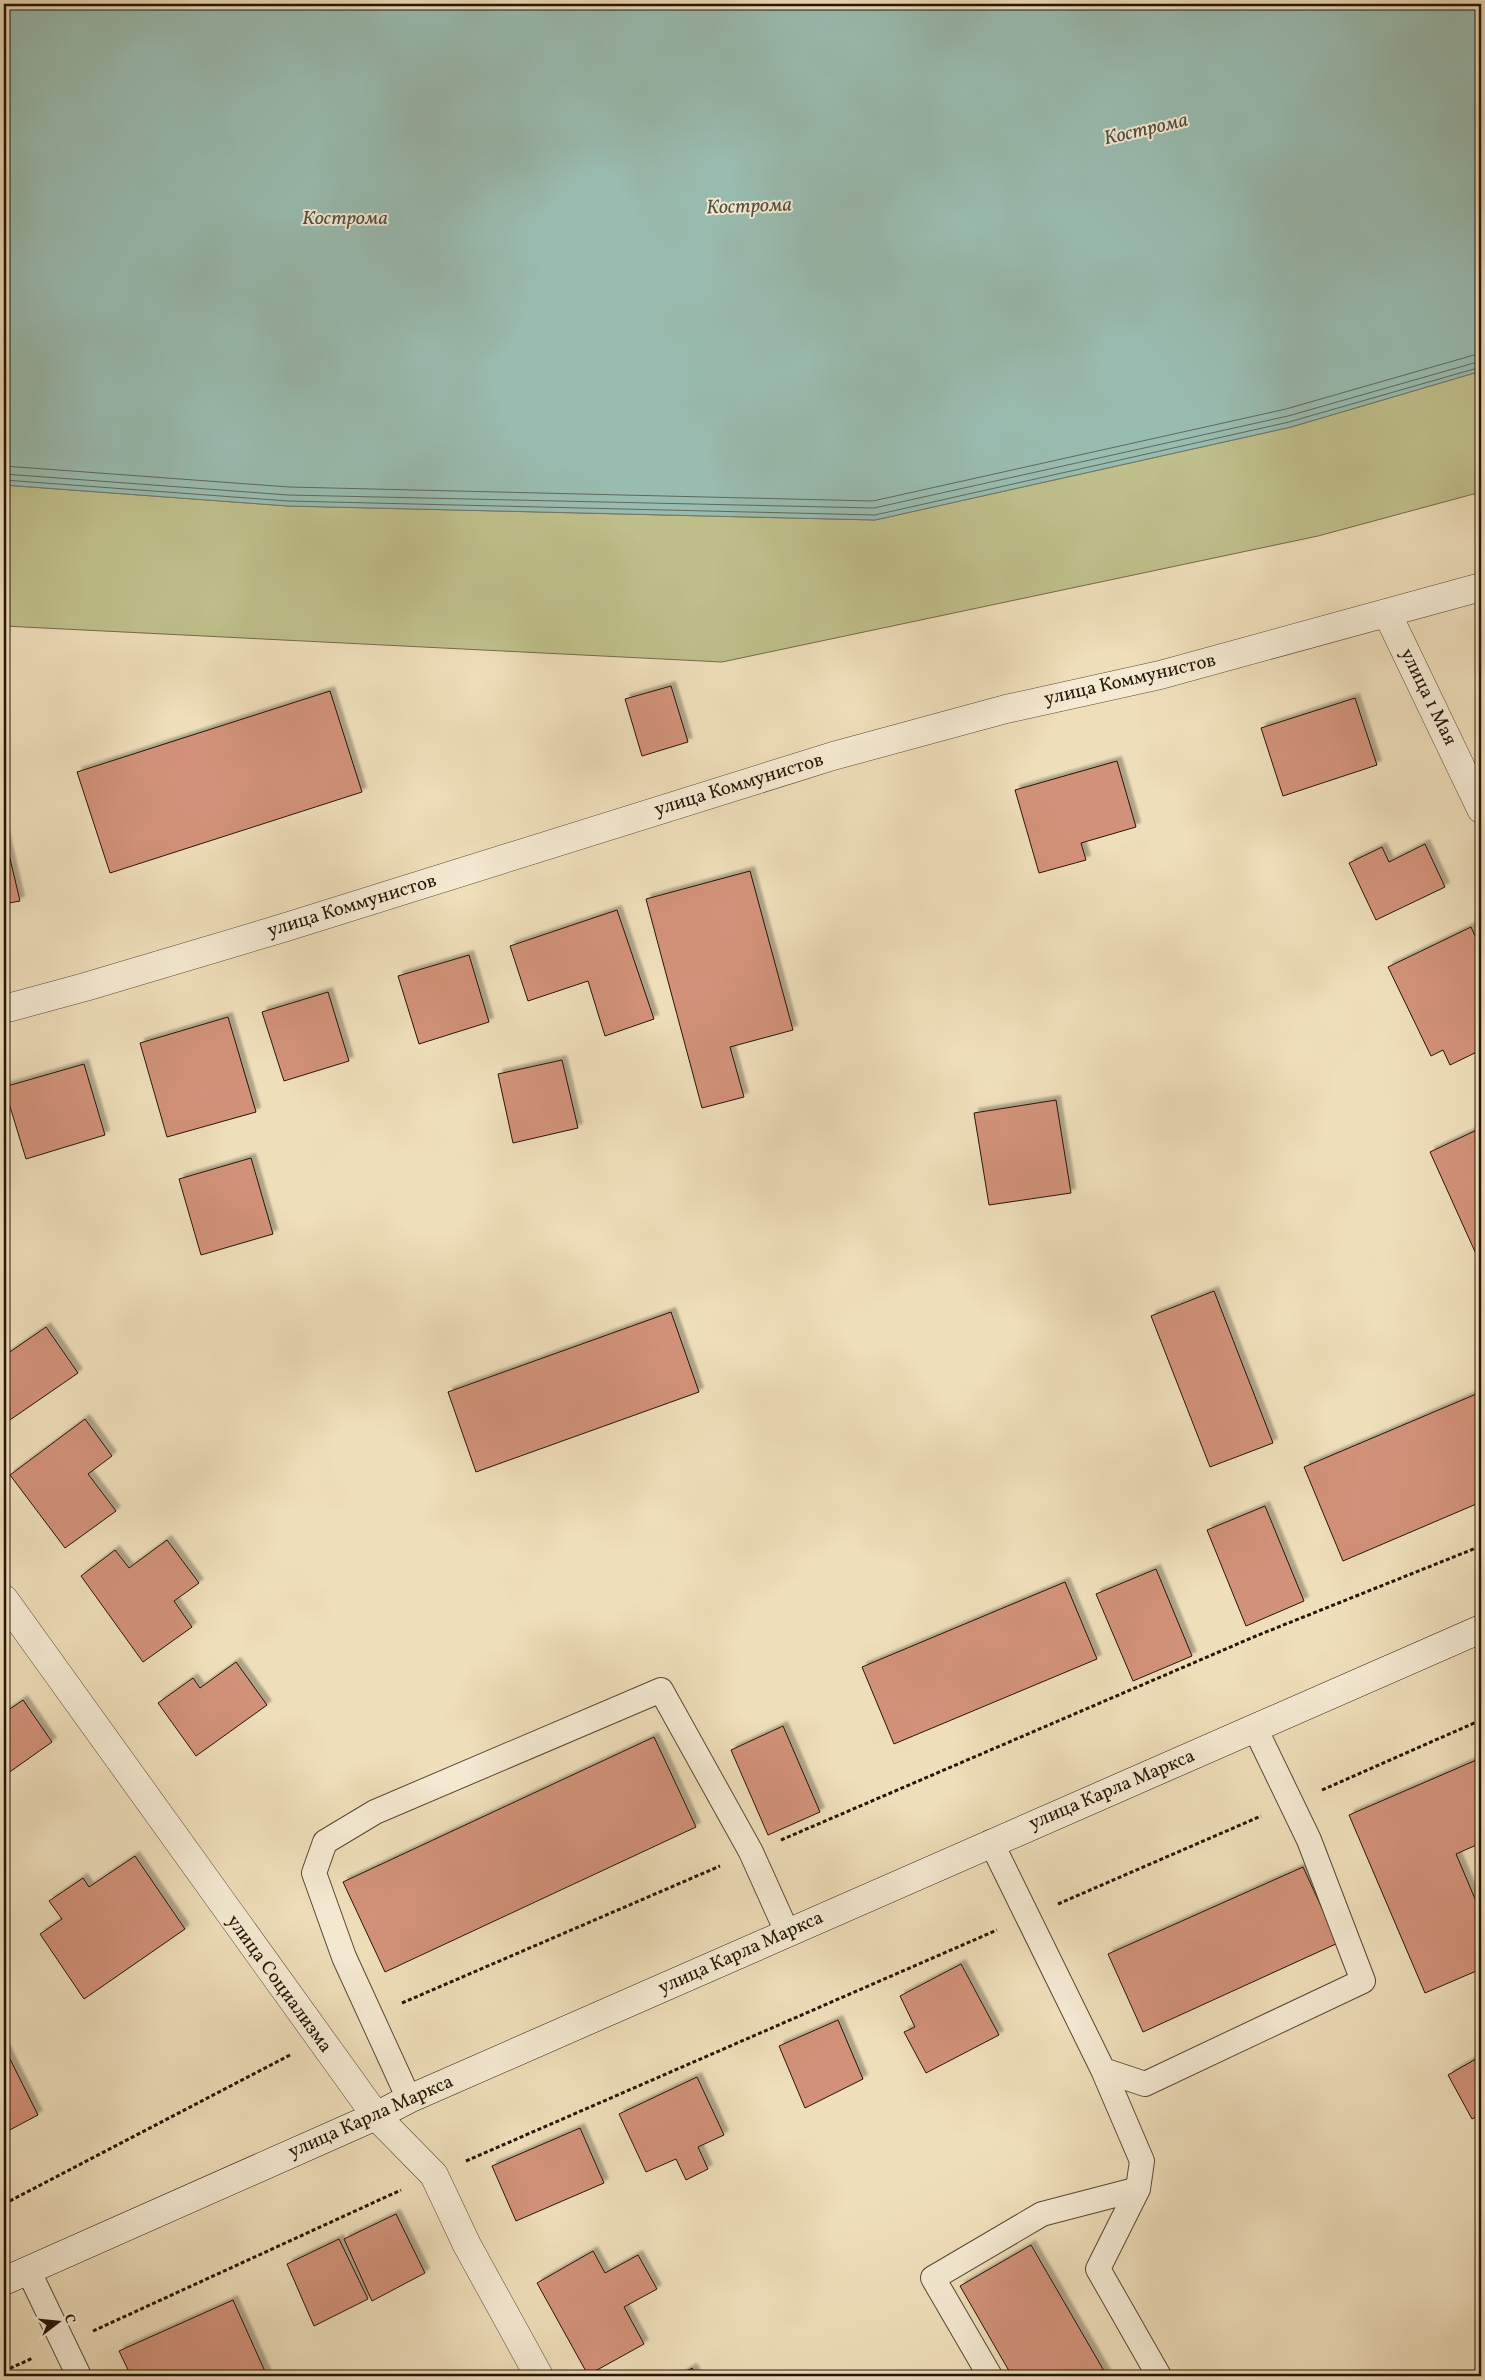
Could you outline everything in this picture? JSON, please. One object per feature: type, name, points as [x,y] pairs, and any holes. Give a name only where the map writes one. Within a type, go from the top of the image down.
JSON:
[{"type":"street","name":"улица Коммунистов","points":[[4,1009],[284,928],[833,756],[1006,709],[1160,675],[1481,587]]},
{"type":"street","name":"улица 1 Мая","points":[[1387,613],[1481,809]]},
{"type":"street","name":"улица Социализма","points":[[4,1599],[376,2116],[434,2175],[467,2245],[539,2376]]},
{"type":"street","name":"улица Карла Маркса","points":[[4,2281],[787,1932],[1481,1629]]},
{"type":"lane","points":[[409,2099],[344,1957],[314,1873],[325,1842],[375,1812],[661,1690],[751,1852],[787,1932]]},
{"type":"lane","points":[[1103,2070],[1145,2084],[1363,1981],[1309,1840],[1255,1728]]},
{"type":"lane","points":[[991,1842],[1026,1918],[1103,2070],[1142,2162],[1138,2189],[1098,2269],[1159,2376]]},
{"type":"lane","points":[[990,2376],[933,2278],[1042,2214],[1138,2189]]},
{"type":"lane","points":[[28,2270],[79,2376]]},
{"type":"path","points":[[4,2372],[434,2175],[1481,1720]]},
{"type":"green space","points":[[1481,371],[1481,492],[1318,536],[722,662],[4,626],[4,485],[288,506],[875,520],[1291,427]]},
{"type":"water","name":"Кострома","points":[[4,4],[1481,4],[1481,371],[1291,427],[875,520],[288,506],[4,485]]},
{"type":"building","points":[[671,686],[688,742],[642,756],[625,699]]},
{"type":"building","points":[[330,691],[362,792],[110,873],[77,772]]},
{"type":"building","points":[[1355,698],[1377,765],[1283,796],[1261,728]]},
{"type":"building","points":[[1117,761],[1136,827],[1081,843],[1086,860],[1039,873],[1015,790]]},
{"type":"building","points":[[4,833],[20,901],[4,904]]},
{"type":"building","points":[[1425,844],[1445,887],[1376,920],[1349,863],[1382,847],[1389,862]]},
{"type":"building","points":[[750,871],[793,1030],[730,1047],[744,1097],[702,1108],[646,899]]},
{"type":"building","points":[[617,910],[654,1019],[605,1036],[588,981],[528,1001],[510,946]]},
{"type":"building","points":[[1471,927],[1481,949],[1481,1050],[1450,1065],[1443,1050],[1431,1056],[1388,967]]},
{"type":"building","points":[[469,955],[489,1022],[419,1044],[398,976]]},
{"type":"building","points":[[328,992],[349,1061],[284,1081],[262,1012]]},
{"type":"building","points":[[228,1017],[256,1112],[167,1137],[140,1043]]},
{"type":"building","points":[[562,1060],[578,1128],[513,1143],[498,1074]]},
{"type":"building","points":[[84,1064],[105,1135],[26,1159],[4,1087]]},
{"type":"building","points":[[1056,1100],[1071,1193],[989,1205],[974,1113]]},
{"type":"building","points":[[1481,1128],[1481,1265],[1430,1152]]},
{"type":"building","points":[[251,1158],[273,1234],[201,1255],[179,1179]]},
{"type":"building","points":[[1214,1291],[1273,1443],[1210,1467],[1151,1316]]},
{"type":"building","points":[[671,1312],[699,1392],[476,1472],[448,1392]]},
{"type":"building","points":[[46,1327],[78,1373],[4,1424],[4,1356]]},
{"type":"building","points":[[1481,1392],[1481,1502],[1343,1561],[1304,1467]]},
{"type":"building","points":[[85,1419],[112,1456],[88,1474],[116,1511],[65,1548],[10,1475]]},
{"type":"building","points":[[1265,1506],[1304,1601],[1246,1626],[1207,1530]]},
{"type":"building","points":[[167,1540],[199,1583],[174,1601],[192,1627],[143,1662],[81,1576],[115,1550],[129,1568]]},
{"type":"building","points":[[1156,1569],[1192,1656],[1133,1681],[1096,1594]]},
{"type":"building","points":[[1065,1582],[1097,1659],[894,1744],[862,1667]]},
{"type":"building","points":[[236,1662],[267,1705],[196,1756],[158,1703],[193,1678],[200,1688]]},
{"type":"building","points":[[23,1700],[52,1742],[4,1776],[4,1713]]},
{"type":"building","points":[[783,1726],[820,1812],[768,1835],[731,1750]]},
{"type":"building","points":[[654,1737],[696,1827],[385,1972],[343,1882]]},
{"type":"building","points":[[1481,1758],[1481,1843],[1456,1854],[1481,1913],[1481,1969],[1425,1993],[1349,1815]]},
{"type":"building","points":[[135,1856],[185,1929],[84,1999],[40,1934],[62,1919],[49,1901],[83,1878],[89,1887]]},
{"type":"building","points":[[1303,1867],[1338,1943],[1143,2032],[1108,1954]]},
{"type":"building","points":[[961,1964],[999,2035],[926,2073],[904,2032],[915,2027],[900,1996]]},
{"type":"building","points":[[838,2020],[863,2079],[805,2108],[779,2046]]},
{"type":"building","points":[[4,2047],[38,2115],[4,2133]]},
{"type":"building","points":[[1481,2056],[1481,2114],[1472,2119],[1448,2075]]},
{"type":"building","points":[[697,2077],[724,2135],[698,2147],[708,2169],[686,2180],[676,2159],[646,2172],[619,2114]]},
{"type":"building","points":[[580,2128],[604,2183],[516,2221],[492,2166]]},
{"type":"building","points":[[396,2214],[425,2273],[372,2301],[344,2239]]},
{"type":"building","points":[[339,2239],[368,2299],[314,2326],[287,2264]]},
{"type":"building","points":[[1031,2245],[1107,2376],[1012,2376],[960,2286]]},
{"type":"building","points":[[593,2251],[605,2273],[638,2255],[657,2289],[624,2307],[644,2344],[588,2375],[537,2283]]},
{"type":"building","points":[[233,2300],[267,2376],[131,2376],[119,2351]]},
{"type":"building","points":[[692,2368],[697,2376],[679,2376]]}]
